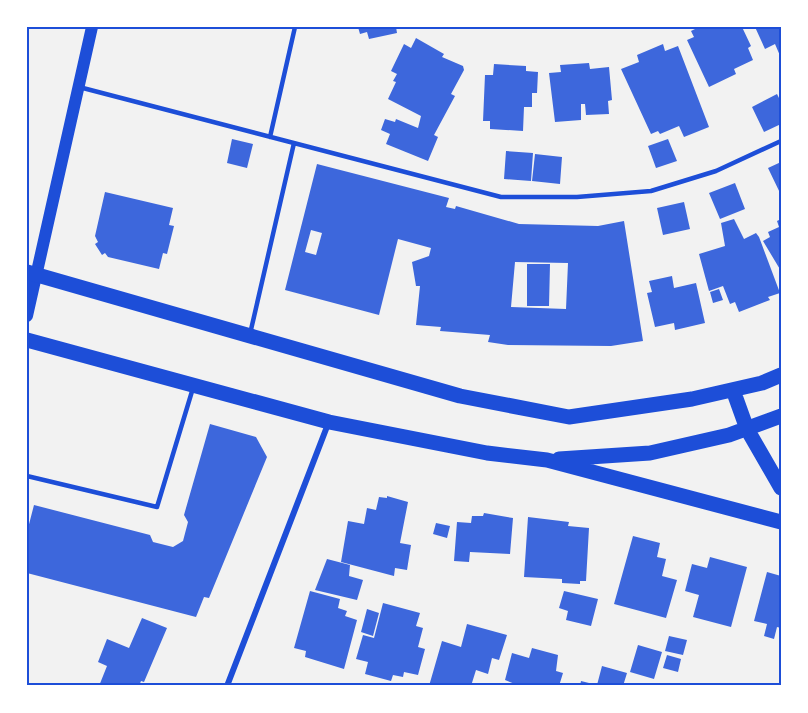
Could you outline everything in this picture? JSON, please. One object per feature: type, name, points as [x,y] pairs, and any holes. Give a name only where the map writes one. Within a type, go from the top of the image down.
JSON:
[{"type":"main road","points":[[27,316],[32,273],[92,27]]},
{"type":"main road","points":[[32,273],[460,396],[569,417],[635,410],[733,390],[781,375]]},
{"type":"main road","points":[[27,340],[329,422],[487,453],[547,460],[781,522]]},
{"type":"main road","points":[[733,390],[747,429],[781,488]]},
{"type":"main road","points":[[547,460],[650,453],[729,435],[781,416]]},
{"type":"street","points":[[226,686],[329,422]]},
{"type":"lane","points":[[270,137],[295,27]]},
{"type":"lane","points":[[79,87],[501,197],[577,197],[651,191],[716,171],[781,141]]},
{"type":"lane","points":[[249,336],[294,143]]},
{"type":"lane","points":[[27,476],[157,507],[194,385]]},
{"type":"building","points":[[358,27],[396,27],[397,33],[369,39],[367,32],[360,34]]},
{"type":"building","points":[[699,27],[742,27],[751,46],[748,48],[753,60],[734,69],[736,74],[709,87],[687,40],[694,37],[691,31]]},
{"type":"building","points":[[755,27],[781,27],[781,58],[775,44],[765,49]]},
{"type":"building","points":[[416,38],[444,54],[442,57],[463,66],[464,70],[451,94],[455,96],[434,135],[438,137],[428,161],[386,144],[390,134],[381,130],[385,119],[395,122],[396,119],[418,128],[421,116],[388,99],[397,74],[391,71],[404,44],[411,48]]},
{"type":"building","points":[[663,44],[665,51],[678,46],[709,127],[684,137],[679,126],[660,134],[658,131],[651,134],[621,69],[639,62],[637,55]]},
{"type":"building","points":[[589,63],[590,69],[609,67],[612,100],[608,101],[609,114],[586,115],[585,104],[581,104],[581,120],[555,122],[549,73],[561,72],[560,65]]},
{"type":"building","points":[[494,64],[526,66],[526,71],[538,72],[537,93],[532,93],[532,107],[524,107],[523,131],[490,129],[490,121],[483,121],[485,75],[493,75]]},
{"type":"building","points":[[777,94],[781,102],[781,124],[764,132],[752,107]]},
{"type":"building","points":[[232,139],[253,144],[247,168],[227,163]]},
{"type":"building","points":[[668,139],[677,161],[656,168],[648,146]]},
{"type":"building","points":[[506,151],[533,153],[531,181],[504,179]]},
{"type":"building","points":[[535,154],[562,157],[560,184],[532,181]]},
{"type":"building","points":[[781,162],[781,195],[768,168]]},
{"type":"building","points":[[317,164],[449,198],[446,207],[455,209],[456,206],[519,224],[598,226],[624,221],[643,341],[611,346],[508,345],[488,342],[490,335],[440,331],[441,327],[416,325],[420,286],[416,286],[412,262],[429,256],[431,248],[398,239],[379,315],[285,290]],"holes":[[[311,230],[322,233],[316,255],[305,252]],[[515,262],[568,263],[566,309],[511,307]]]},
{"type":"building","points":[[735,183],[745,209],[720,219],[709,193]]},
{"type":"building","points":[[105,192],[173,208],[169,225],[174,226],[167,254],[163,253],[159,269],[108,257],[105,253],[102,255],[95,244],[98,242],[95,236]]},
{"type":"building","points":[[684,202],[690,229],[663,235],[657,208]]},
{"type":"building","points":[[734,219],[744,239],[756,233],[759,237],[780,293],[768,297],[770,300],[739,312],[735,302],[730,304],[723,286],[709,291],[699,254],[725,246],[721,223]]},
{"type":"building","points":[[781,219],[781,271],[763,241],[770,237],[768,232],[779,227],[777,221]]},
{"type":"building","points":[[527,264],[550,264],[549,306],[527,306]]},
{"type":"building","points":[[672,276],[674,288],[696,283],[705,323],[675,330],[674,323],[655,327],[647,293],[652,292],[649,281]]},
{"type":"building","points":[[719,289],[723,300],[713,303],[710,292]]},
{"type":"building","points":[[210,424],[256,437],[267,457],[209,598],[204,597],[196,617],[27,573],[27,532],[34,505],[150,535],[153,542],[173,547],[183,541],[188,522],[184,515]]},
{"type":"building","points":[[387,496],[408,502],[400,543],[411,545],[407,570],[395,568],[394,576],[341,562],[348,521],[364,524],[367,508],[376,510],[379,497],[387,498]]},
{"type":"building","points":[[484,513],[513,518],[510,554],[470,552],[469,562],[454,561],[457,522],[471,523],[472,516],[483,516]]},
{"type":"building","points":[[528,517],[569,522],[568,526],[589,528],[586,581],[580,581],[580,584],[562,583],[562,579],[524,577]]},
{"type":"building","points":[[436,523],[450,526],[447,538],[433,534]]},
{"type":"building","points":[[633,536],[660,543],[657,557],[666,559],[662,576],[677,580],[666,618],[614,604]]},
{"type":"building","points":[[710,557],[747,567],[731,627],[693,617],[699,595],[685,591],[692,564],[707,568]]},
{"type":"building","points":[[327,559],[350,565],[349,576],[363,580],[357,600],[315,590]]},
{"type":"building","points":[[767,572],[781,576],[781,628],[777,627],[774,639],[764,636],[767,624],[754,621]]},
{"type":"building","points":[[310,591],[340,599],[338,608],[347,611],[345,616],[357,620],[344,669],[305,657],[306,651],[294,648]]},
{"type":"building","points":[[564,591],[598,599],[591,626],[566,620],[568,611],[559,608]]},
{"type":"building","points":[[383,603],[420,613],[416,626],[423,628],[418,647],[425,649],[418,675],[404,672],[403,677],[393,675],[391,681],[365,674],[368,662],[356,659],[363,635],[374,638]]},
{"type":"building","points":[[367,609],[379,613],[373,636],[361,632]]},
{"type":"building","points":[[142,618],[167,628],[144,682],[141,681],[139,686],[99,686],[107,666],[98,662],[107,639],[129,648]]},
{"type":"building","points":[[467,624],[507,635],[499,660],[492,658],[488,674],[476,670],[471,686],[460,683],[459,686],[429,686],[442,641],[461,647]]},
{"type":"building","points":[[669,636],[687,640],[683,655],[665,651]]},
{"type":"building","points":[[638,645],[662,652],[654,679],[630,672]]},
{"type":"building","points":[[532,648],[558,655],[556,671],[563,673],[559,686],[520,686],[505,680],[512,653],[529,658]]},
{"type":"building","points":[[667,655],[681,659],[678,672],[663,668]]},
{"type":"building","points":[[602,666],[627,673],[623,686],[580,686],[581,681],[597,685]]}]
